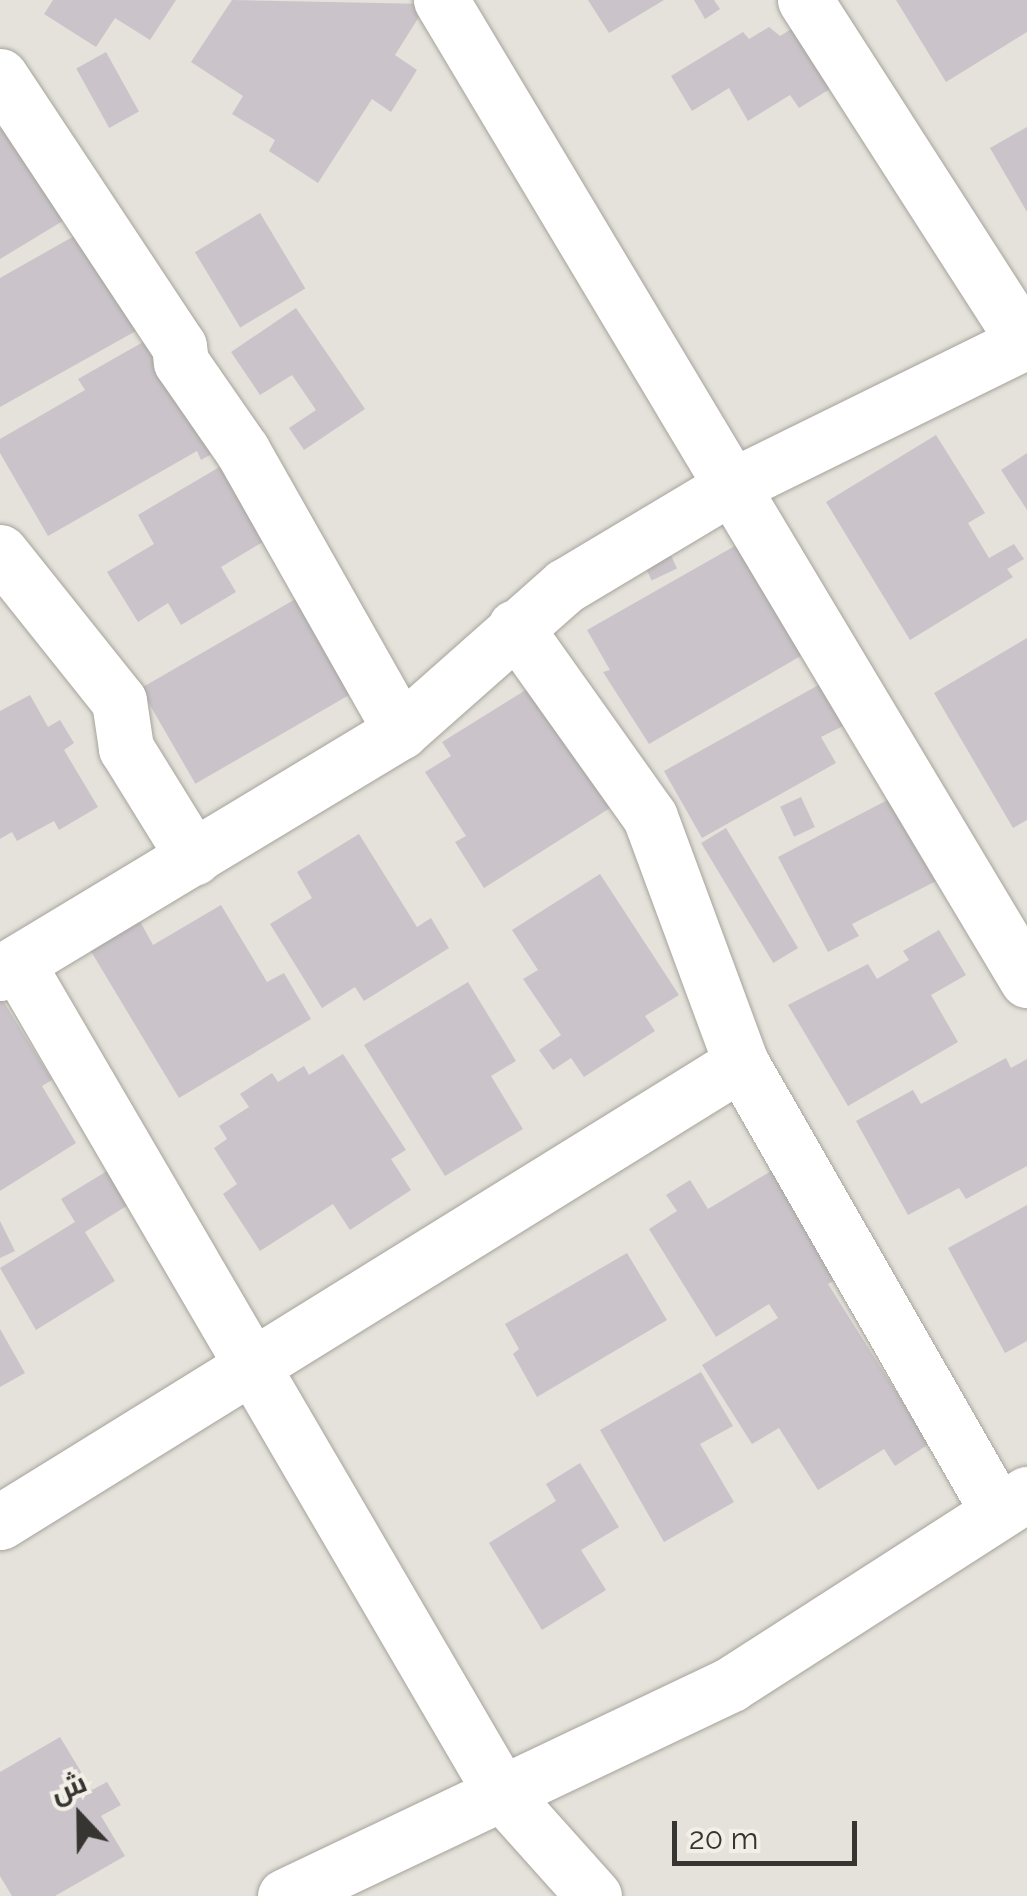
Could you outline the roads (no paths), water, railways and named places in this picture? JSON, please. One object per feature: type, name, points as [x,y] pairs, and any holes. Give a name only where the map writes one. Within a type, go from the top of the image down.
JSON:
[{"type":"street","points":[[441,0],[732,486],[1011,914],[1027,980]]},
{"type":"street","points":[[594,1896],[500,1791],[252,1366],[8,968],[401,731],[565,586],[732,486],[1026,342],[805,0]]},
{"type":"street","points":[[0,76],[179,346],[181,362],[242,450],[401,731]]},
{"type":"street","points":[[0,552],[119,701],[126,748],[194,858]]},
{"type":"street","points":[[285,1896],[731,1684],[1012,1503],[740,1062],[650,816],[516,626]]},
{"type":"street","points":[[0,1522],[740,1062]]}]
